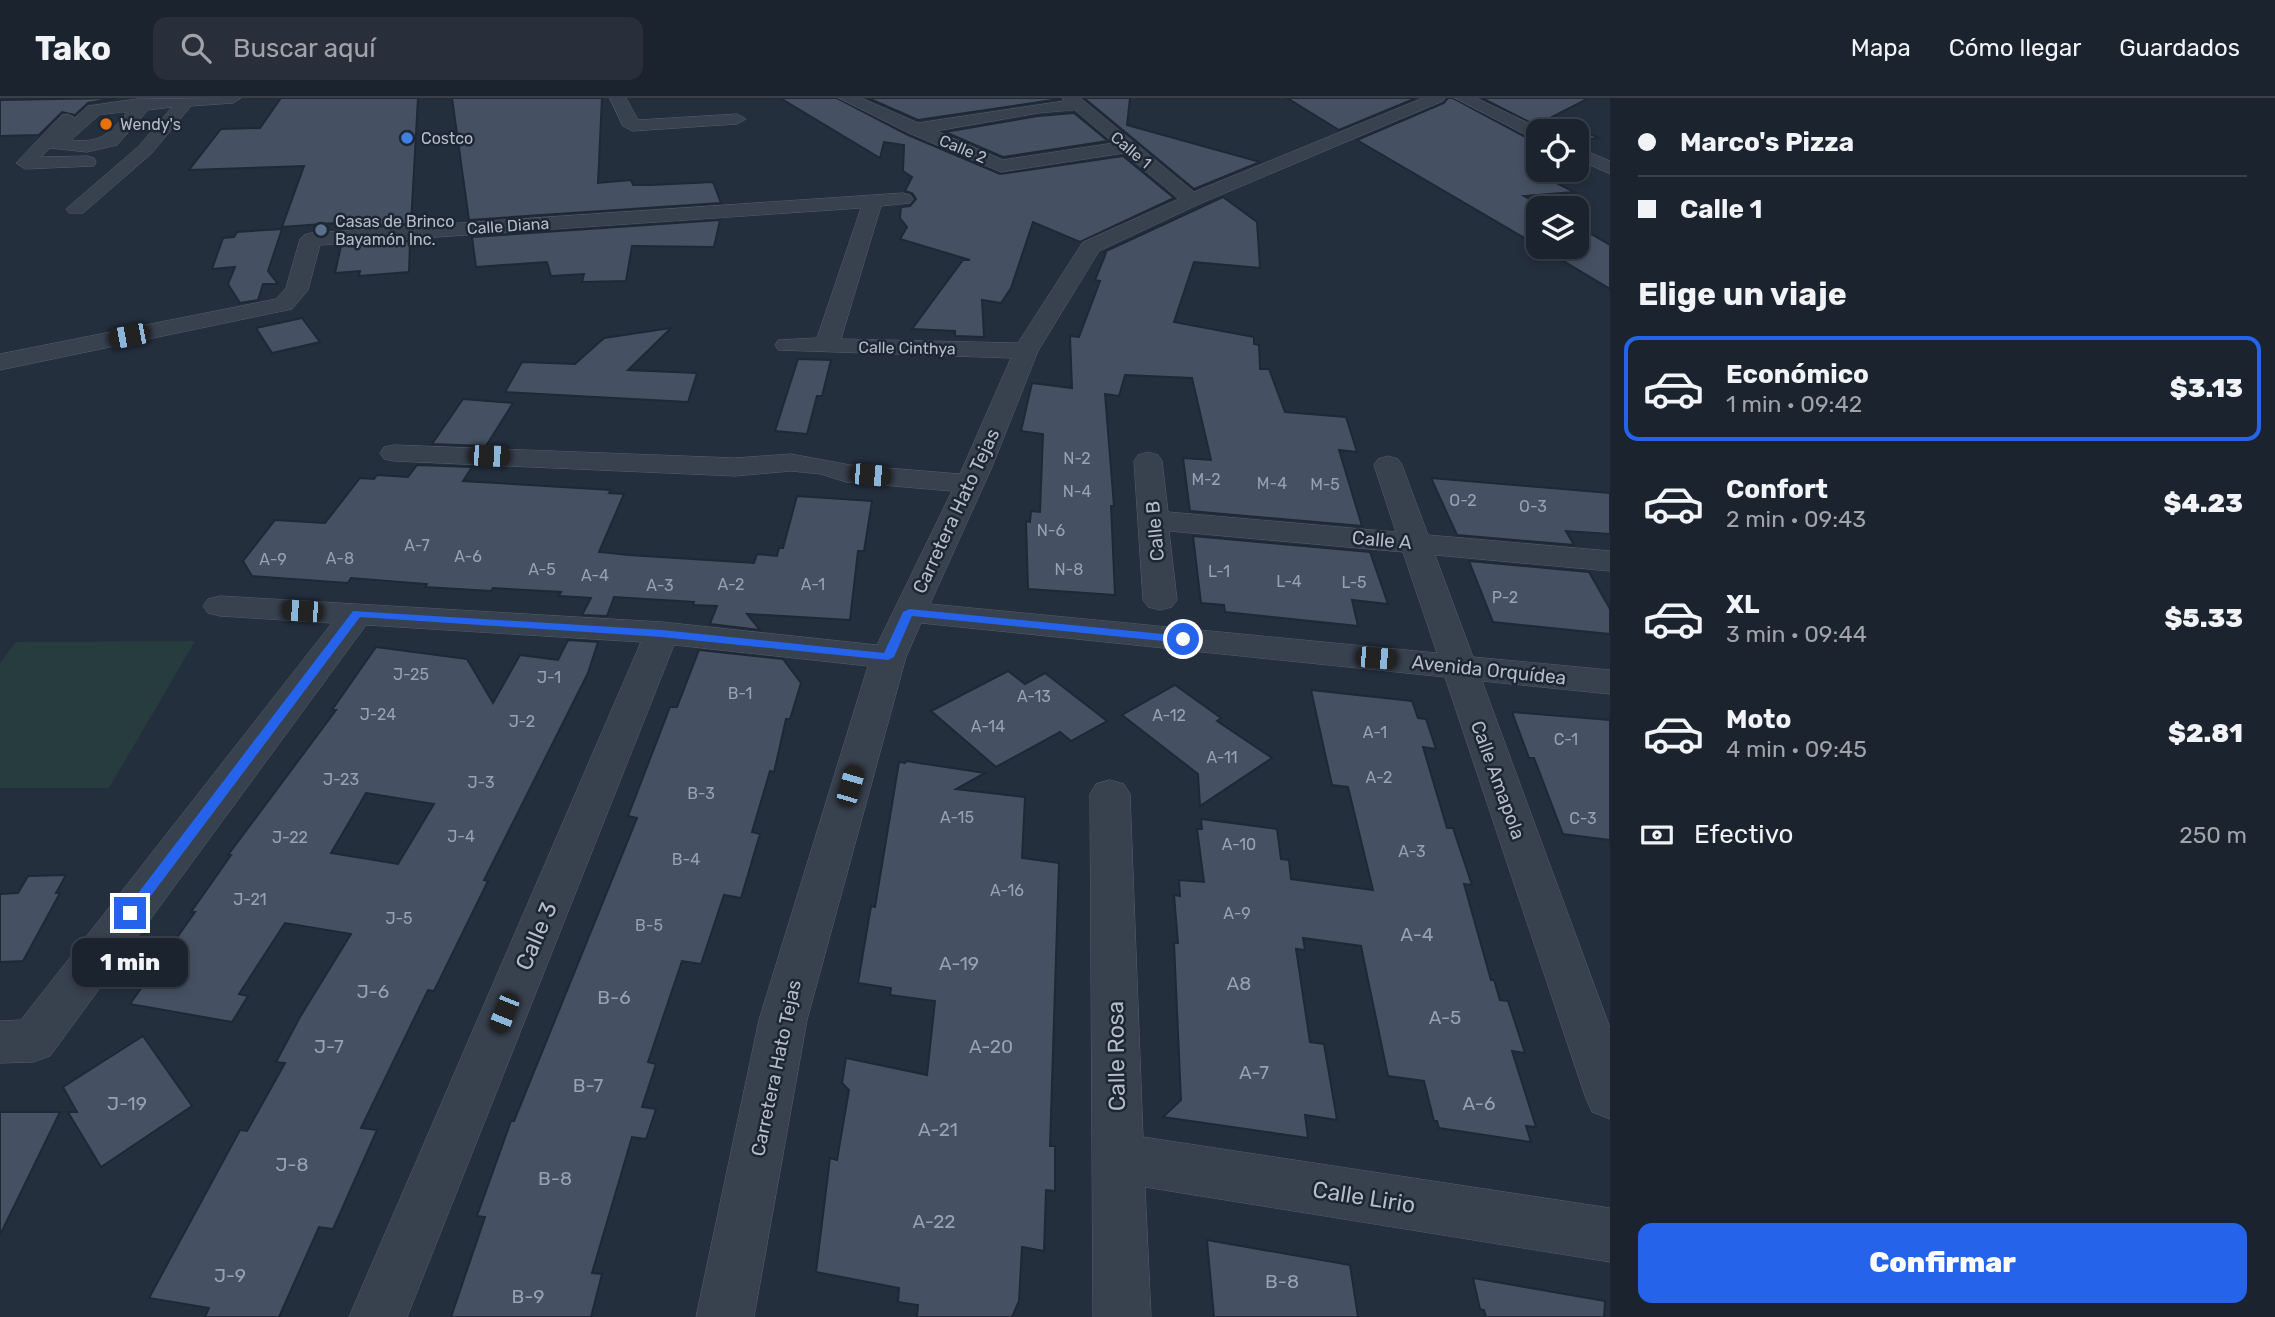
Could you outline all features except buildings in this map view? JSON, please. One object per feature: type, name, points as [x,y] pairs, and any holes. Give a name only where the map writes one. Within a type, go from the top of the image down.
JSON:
[{"type":"street","points":[[116,174],[11,174],[79,107],[233,98]]},
{"type":"street","points":[[618,98],[632,126],[737,119]]},
{"type":"street","name":"Calle 2","points":[[847,98],[1001,166],[1126,147]]},
{"type":"street","name":"Carretera Hato Tejas","points":[[725,1317],[783,1020],[888,657],[969,484],[1026,351],[1091,247],[1192,201],[1437,98]]},
{"type":"street","points":[[1463,98],[1526,128]]},
{"type":"street","points":[[76,209],[145,150],[186,100]]},
{"type":"street","points":[[915,129],[1074,101]]},
{"type":"street","name":"Calle 1","points":[[1074,101],[1192,201]]},
{"type":"street","points":[[1589,158],[1610,168]]},
{"type":"street","points":[[25,163],[95,162]]},
{"type":"street","points":[[827,346],[873,201],[903,199]]},
{"type":"street","name":"Calle Diana","points":[[0,362],[284,304],[297,290],[311,239],[873,201]]},
{"type":"street","name":"Calle Cinthya","points":[[788,345],[1026,351]]},
{"type":"street","points":[[394,453],[735,467],[749,474],[784,477],[826,478],[846,473],[969,484]]},
{"type":"street","name":"Calle B","points":[[1148,461],[1160,600]]},
{"type":"street","name":"Calle Amapola","points":[[1388,465],[1610,1096]]},
{"type":"street","name":"Calle A","points":[[1154,520],[1610,561]]},
{"type":"street","points":[[220,606],[662,633],[888,657]]},
{"type":"street","name":"Avenida Orquídea","points":[[909,612],[1610,682]]},
{"type":"street","points":[[0,1042],[33,1041],[357,614]]},
{"type":"street","name":"Calle 3","points":[[378,1317],[662,633]]},
{"type":"street","name":"Calle Rosa","points":[[1110,794],[1122,1317]]},
{"type":"street","name":"Calle Lirio","points":[[1119,1158],[1610,1235]]},
{"type":"green space","points":[[195,641],[109,788],[0,788],[0,663],[16,642]]},
{"type":"place","name":"Wendy's","points":[[106,124]]},
{"type":"place","name":"Costco","points":[[407,138]]},
{"type":"place","name":"Casas de Brinco Bayamón Inc.","points":[[321,230]]},
{"type":"route","points":[[130,913],[357,614],[662,633],[888,657],[909,612],[1183,639]]}]
